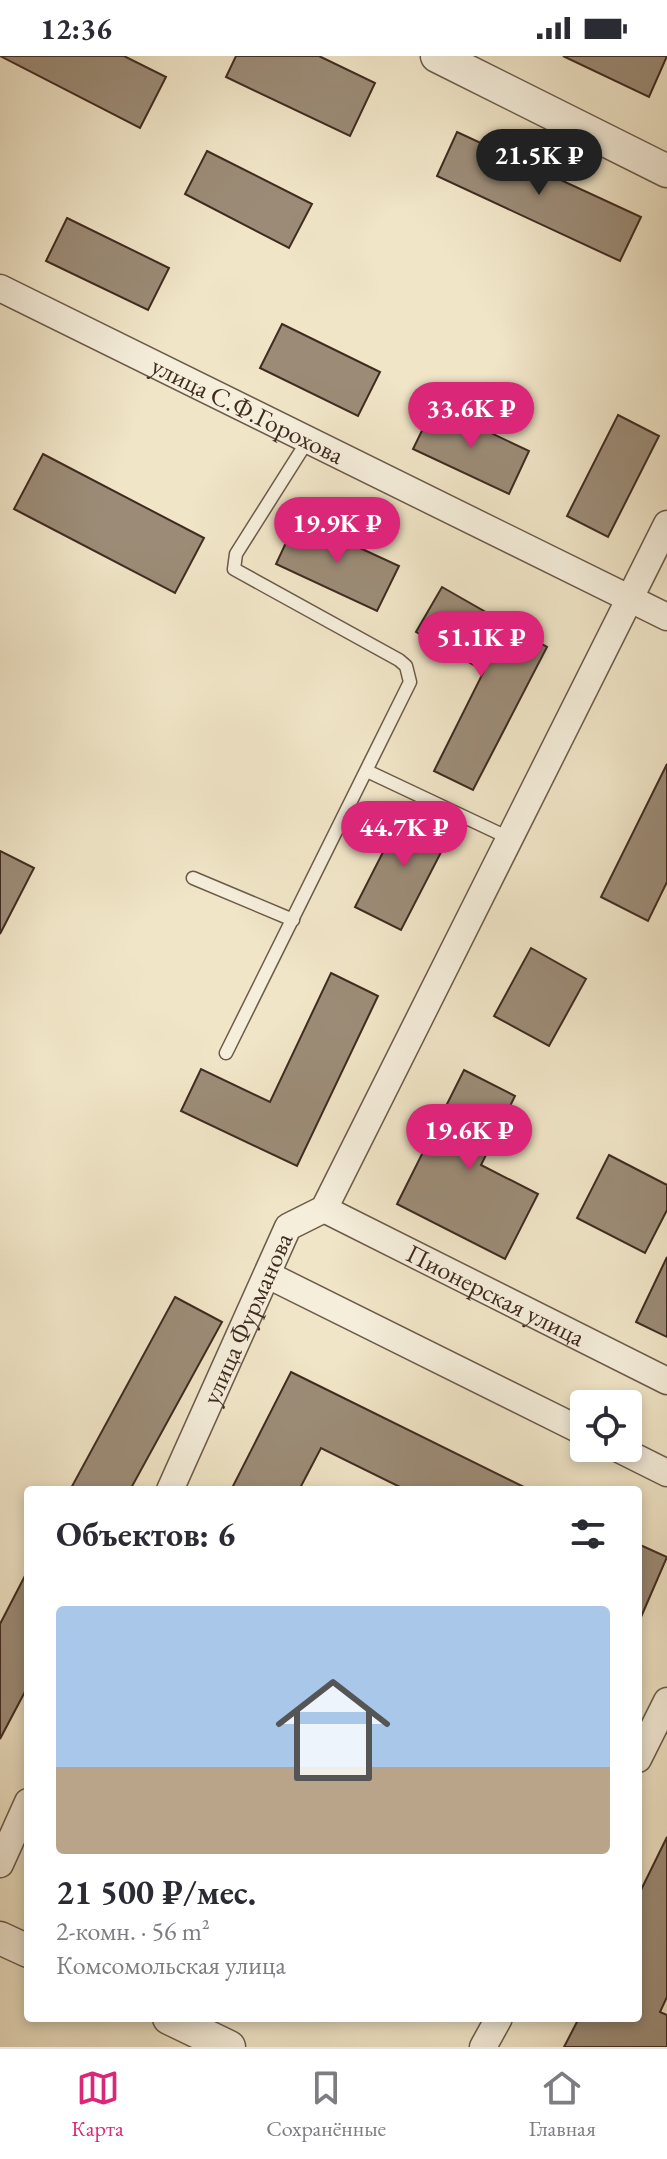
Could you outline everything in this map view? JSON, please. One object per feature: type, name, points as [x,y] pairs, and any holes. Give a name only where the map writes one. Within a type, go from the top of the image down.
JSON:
[{"type":"street","points":[[437,56],[667,171]]},
{"type":"street","name":"улица С.Ф.Горохова","points":[[0,288],[667,617]]},
{"type":"street","points":[[324,1209],[667,524]]},
{"type":"street","name":"улица Фурманова","points":[[172,1486],[288,1227],[324,1209]]},
{"type":"street","name":"Пионерская улица","points":[[324,1209],[667,1381]]},
{"type":"street","points":[[268,1275],[570,1425]]},
{"type":"street","points":[[642,1460],[667,1473]]},
{"type":"street","points":[[642,1751],[667,1701]]},
{"type":"street","points":[[0,1864],[24,1811]]},
{"type":"street","points":[[0,1938],[24,1949]]},
{"type":"street","points":[[177,2022],[229,2047]]},
{"type":"street","points":[[483,2047],[497,2022]]},
{"type":"lane","points":[[226,1053],[408,690],[406,666],[237,573],[232,564],[308,440]]},
{"type":"lane","points":[[367,771],[509,838]]},
{"type":"lane","points":[[193,878],[293,920]]},
{"type":"building","points":[[0,56],[124,56],[166,77],[140,128]]},
{"type":"building","points":[[236,56],[319,56],[375,83],[350,136],[226,77]]},
{"type":"building","points":[[563,56],[667,56],[649,97]]},
{"type":"building","points":[[457,132],[641,217],[620,261],[437,176]]},
{"type":"building","points":[[207,151],[312,204],[289,248],[185,194]]},
{"type":"building","points":[[67,218],[169,268],[148,310],[46,261]]},
{"type":"building","points":[[282,324],[380,372],[358,416],[260,368]]},
{"type":"building","points":[[434,406],[529,451],[509,494],[413,449]]},
{"type":"building","points":[[618,415],[659,436],[608,537],[567,516]]},
{"type":"building","points":[[43,454],[204,538],[175,593],[14,509]]},
{"type":"building","points":[[297,519],[399,566],[377,611],[276,564]]},
{"type":"building","points":[[442,587],[547,647],[473,790],[434,771],[484,671],[416,632]]},
{"type":"building","points":[[667,764],[667,882],[648,921],[601,897]]},
{"type":"building","points":[[406,807],[452,831],[401,930],[355,907]]},
{"type":"building","points":[[0,851],[34,868],[0,934]]},
{"type":"building","points":[[531,948],[586,979],[549,1046],[494,1016]]},
{"type":"building","points":[[331,973],[378,996],[297,1166],[181,1111],[201,1069],[270,1102]]},
{"type":"building","points":[[464,1070],[515,1096],[481,1165],[538,1194],[505,1259],[397,1204]]},
{"type":"building","points":[[609,1155],[667,1185],[667,1210],[645,1253],[577,1218]]},
{"type":"building","points":[[667,1257],[667,1337],[636,1322]]},
{"type":"building","points":[[175,1297],[222,1322],[132,1486],[72,1486]]},
{"type":"building","points":[[291,1372],[522,1486],[398,1486],[321,1448],[301,1486],[233,1486]]},
{"type":"building","points":[[642,1546],[667,1557],[642,1615]]},
{"type":"building","points":[[24,1578],[24,1694],[0,1739],[0,1624]]},
{"type":"building","points":[[667,1837],[667,1997],[660,2012],[667,2015],[667,2047],[564,2047],[577,2022],[642,2022],[642,1888]]}]
